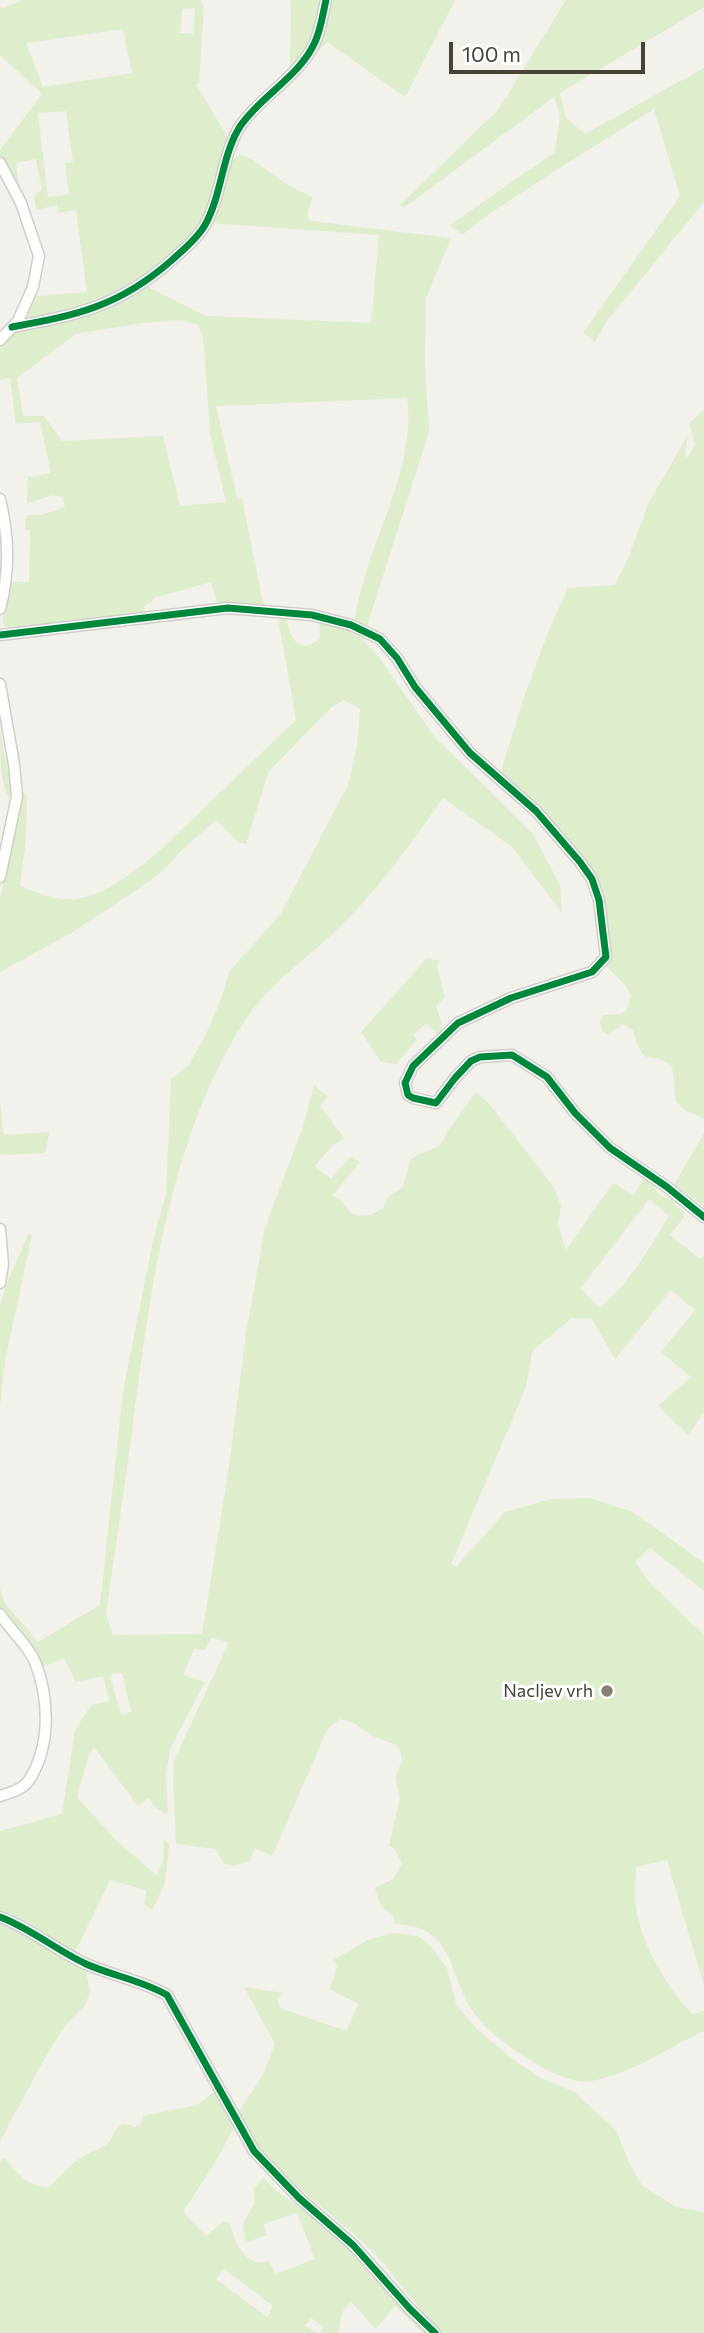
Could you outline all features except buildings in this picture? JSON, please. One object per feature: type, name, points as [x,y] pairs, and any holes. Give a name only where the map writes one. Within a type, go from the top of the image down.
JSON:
[{"type":"street","points":[[12,327],[91,310],[126,295],[150,279],[187,246],[205,226],[225,172],[233,136],[251,110],[300,64],[315,41],[326,0]]},
{"type":"street","points":[[0,163],[21,203],[39,256],[33,287],[18,321],[0,340]]},
{"type":"street","points":[[0,499],[9,559],[0,609]]},
{"type":"street","points":[[0,635],[228,608],[312,615],[351,625],[380,639],[397,658],[415,687],[470,753],[536,811],[580,862],[592,879],[599,900],[606,957],[592,972],[511,998],[458,1023],[413,1066],[405,1083],[408,1095],[436,1103],[471,1060],[512,1055],[547,1077],[575,1113],[610,1148],[667,1187],[704,1217]]},
{"type":"street","points":[[0,684],[17,796],[0,877]]},
{"type":"street","points":[[0,1228],[3,1264],[0,1283]]},
{"type":"street","points":[[0,1614],[34,1659],[45,1695],[46,1739],[31,1778],[18,1791],[0,1796]]},
{"type":"street","points":[[0,1917],[12,1921],[58,1950],[89,1965],[148,1984],[167,1994],[254,2151],[299,2198],[353,2245],[435,2333]]},
{"type":"green space","points":[[22,0],[200,0],[204,7],[199,83],[196,84],[229,140],[207,213],[192,236],[173,257],[107,302],[29,320],[28,312],[36,296],[87,292],[76,210],[59,213],[57,205],[36,210],[34,196],[42,190],[36,159],[16,163],[17,187],[0,155],[0,150],[42,94],[0,55],[0,6],[2,9]],"holes":[[[195,8],[193,34],[180,33],[182,9]],[[123,29],[132,73],[43,87],[26,43]],[[66,111],[73,162],[65,163],[69,194],[48,197],[38,113]]]},
{"type":"green space","points":[[291,0],[323,0],[312,38],[303,55],[290,70]]},
{"type":"green space","points":[[329,0],[455,0],[405,97],[327,42],[315,55],[312,53]]},
{"type":"green space","points":[[566,0],[704,0],[704,7],[560,93],[566,118],[585,134],[704,68],[704,202],[607,321],[595,342],[583,333],[680,196],[654,109],[489,214],[462,235],[450,225],[555,152],[560,116],[554,97],[405,207],[399,206],[498,110]]},
{"type":"green space","points":[[240,155],[251,159],[288,185],[312,197],[307,217],[311,221],[451,238],[426,298],[425,364],[429,432],[366,629],[353,623],[367,568],[403,460],[407,439],[407,398],[216,406],[237,498],[242,499],[264,607],[218,606],[211,582],[154,598],[146,604],[142,615],[7,627],[3,619],[11,582],[29,582],[30,530],[25,530],[26,515],[41,515],[65,507],[62,497],[52,495],[27,504],[28,477],[51,473],[40,422],[16,424],[10,378],[0,380],[0,348],[15,332],[111,308],[148,287],[206,316],[371,323],[379,235],[209,223],[232,160]],"holes":[[[180,320],[197,324],[203,335],[210,434],[226,502],[180,506],[163,436],[62,441],[44,416],[23,416],[17,378],[76,334],[143,323]]]},
{"type":"green space","points":[[704,410],[704,1119],[683,1109],[676,1101],[672,1066],[644,1055],[633,1030],[623,1024],[608,1035],[602,1031],[600,1022],[604,1015],[626,1011],[631,996],[627,987],[601,961],[597,916],[586,872],[500,775],[530,680],[568,588],[615,585],[628,559],[648,504],[688,435],[685,453],[687,458],[695,445],[689,423]]},
{"type":"green space","points":[[277,613],[287,614],[292,636],[301,645],[313,644],[320,638],[319,619],[341,625],[360,637],[378,656],[434,736],[533,834],[560,885],[562,913],[512,847],[443,798],[397,862],[359,908],[279,981],[244,1022],[218,1068],[197,1117],[166,1220],[146,1327],[106,1615],[113,1635],[202,1634],[229,1467],[246,1333],[265,1227],[303,1127],[314,1086],[328,1096],[320,1106],[344,1138],[332,1146],[315,1166],[331,1179],[351,1156],[360,1162],[332,1196],[340,1199],[350,1212],[359,1216],[372,1215],[383,1208],[388,1197],[403,1187],[410,1160],[438,1147],[476,1092],[491,1106],[553,1186],[561,1206],[558,1224],[566,1250],[613,1183],[634,1195],[644,1178],[655,1183],[656,1191],[662,1197],[676,1200],[674,1205],[684,1211],[684,1217],[670,1235],[700,1259],[704,1255],[704,1412],[688,1435],[658,1406],[691,1377],[661,1352],[695,1310],[671,1290],[615,1359],[592,1319],[572,1318],[532,1351],[526,1387],[451,1564],[456,1567],[505,1512],[551,1499],[590,1498],[633,1512],[704,1563],[704,1591],[650,1548],[635,1562],[648,1581],[704,1635],[704,1986],[667,1860],[636,1867],[636,1905],[643,1934],[656,1964],[674,1992],[693,2014],[704,2011],[704,2031],[635,2067],[606,2078],[578,2081],[563,2077],[530,2060],[499,2038],[477,2017],[468,2003],[441,1944],[430,1934],[415,1927],[395,1924],[394,1916],[381,1905],[375,1888],[393,1879],[402,1864],[394,1848],[389,1846],[400,1798],[395,1777],[402,1761],[396,1745],[373,1736],[354,1723],[340,1719],[328,1728],[272,1856],[255,1848],[250,1861],[234,1866],[225,1864],[215,1849],[176,1844],[174,1761],[229,1642],[211,1638],[205,1650],[194,1649],[183,1675],[205,1682],[171,1747],[166,1773],[168,1813],[165,1814],[155,1807],[149,1798],[138,1806],[94,1747],[88,1757],[77,1797],[117,1841],[157,1876],[163,1861],[164,1839],[169,1844],[165,1883],[152,1910],[144,1904],[146,1890],[110,1880],[74,1954],[0,1912],[0,1831],[62,1814],[75,1730],[91,1705],[110,1701],[103,1676],[76,1682],[64,1658],[41,1668],[0,1607],[0,1589],[5,1603],[38,1642],[100,1605],[123,1391],[154,1236],[166,1194],[171,1079],[189,1065],[206,1034],[221,1000],[229,972],[281,913],[348,785],[357,745],[360,709],[344,700],[332,707],[269,771],[246,844],[238,842],[216,820],[160,873],[141,887],[71,933],[0,972],[0,898],[22,791],[27,796],[26,839],[20,886],[55,898],[77,899],[114,885],[149,860],[296,720]],"holes":[[[649,1199],[669,1216],[629,1277],[599,1308],[581,1288]],[[113,1673],[122,1673],[131,1712],[121,1714],[110,1677]]]},
{"type":"green space","points":[[0,732],[12,791],[12,796],[9,797],[2,776]]},
{"type":"green space","points":[[427,958],[439,961],[437,967],[445,997],[436,1006],[442,1024],[439,1035],[426,1023],[413,1035],[417,1040],[396,1064],[381,1062],[361,1032]]},
{"type":"green space","points":[[0,1102],[3,1131],[6,1135],[49,1132],[45,1153],[0,1155]]},
{"type":"green space","points":[[704,1133],[704,1206],[674,1185]]},
{"type":"green space","points":[[29,1233],[32,1236],[5,1360],[0,1409],[0,1306],[6,1285]]},
{"type":"green space","points":[[0,1923],[86,1971],[90,1992],[85,2005],[65,2026],[46,2056],[0,2141]]},
{"type":"green space","points":[[393,1933],[418,1936],[430,1945],[447,1968],[456,2004],[478,2030],[516,2062],[541,2078],[574,2092],[616,2130],[630,2165],[642,2185],[676,2207],[704,2212],[704,2333],[439,2333],[384,2264],[362,2241],[277,2170],[260,2151],[237,2114],[263,2075],[275,2044],[244,1987],[283,1993],[277,1999],[280,2008],[346,2031],[359,2004],[331,1990],[330,1984],[337,1966],[333,1960],[368,1940]]},
{"type":"green space","points":[[214,2092],[234,2128],[183,2212],[206,2236],[224,2221],[229,2223],[238,2246],[246,2256],[256,2262],[269,2261],[275,2274],[315,2259],[297,2213],[264,2224],[267,2235],[245,2243],[243,2223],[254,2204],[254,2188],[264,2178],[277,2191],[341,2239],[429,2333],[423,2333],[395,2306],[376,2329],[351,2302],[343,2311],[338,2333],[320,2333],[324,2327],[311,2318],[305,2326],[317,2333],[0,2333],[0,2162],[4,2157],[18,2174],[29,2182],[49,2187],[78,2160],[107,2144],[121,2125],[135,2127],[141,2123],[143,2116],[197,2105]],"holes":[[[224,2269],[273,2306],[267,2317],[216,2279]]]},
{"type":"cycle path","points":[[12,327],[78,313],[116,298],[153,276],[194,240],[211,213],[230,148],[241,125],[308,54],[319,32],[326,0]]},
{"type":"cycle path","points":[[0,635],[228,608],[312,615],[351,625],[380,639],[397,658],[415,687],[470,753],[536,811],[580,862],[592,879],[599,900],[606,957],[592,972],[511,998],[458,1023],[413,1066],[405,1083],[408,1095],[436,1103],[471,1061],[480,1057],[512,1055],[547,1077],[575,1113],[610,1148],[667,1187],[704,1217]]},
{"type":"cycle path","points":[[0,1917],[86,1964],[167,1995],[254,2151],[299,2198],[353,2245],[435,2333]]},
{"type":"place","name":"Nacljev vrh","points":[[607,1691]]}]
